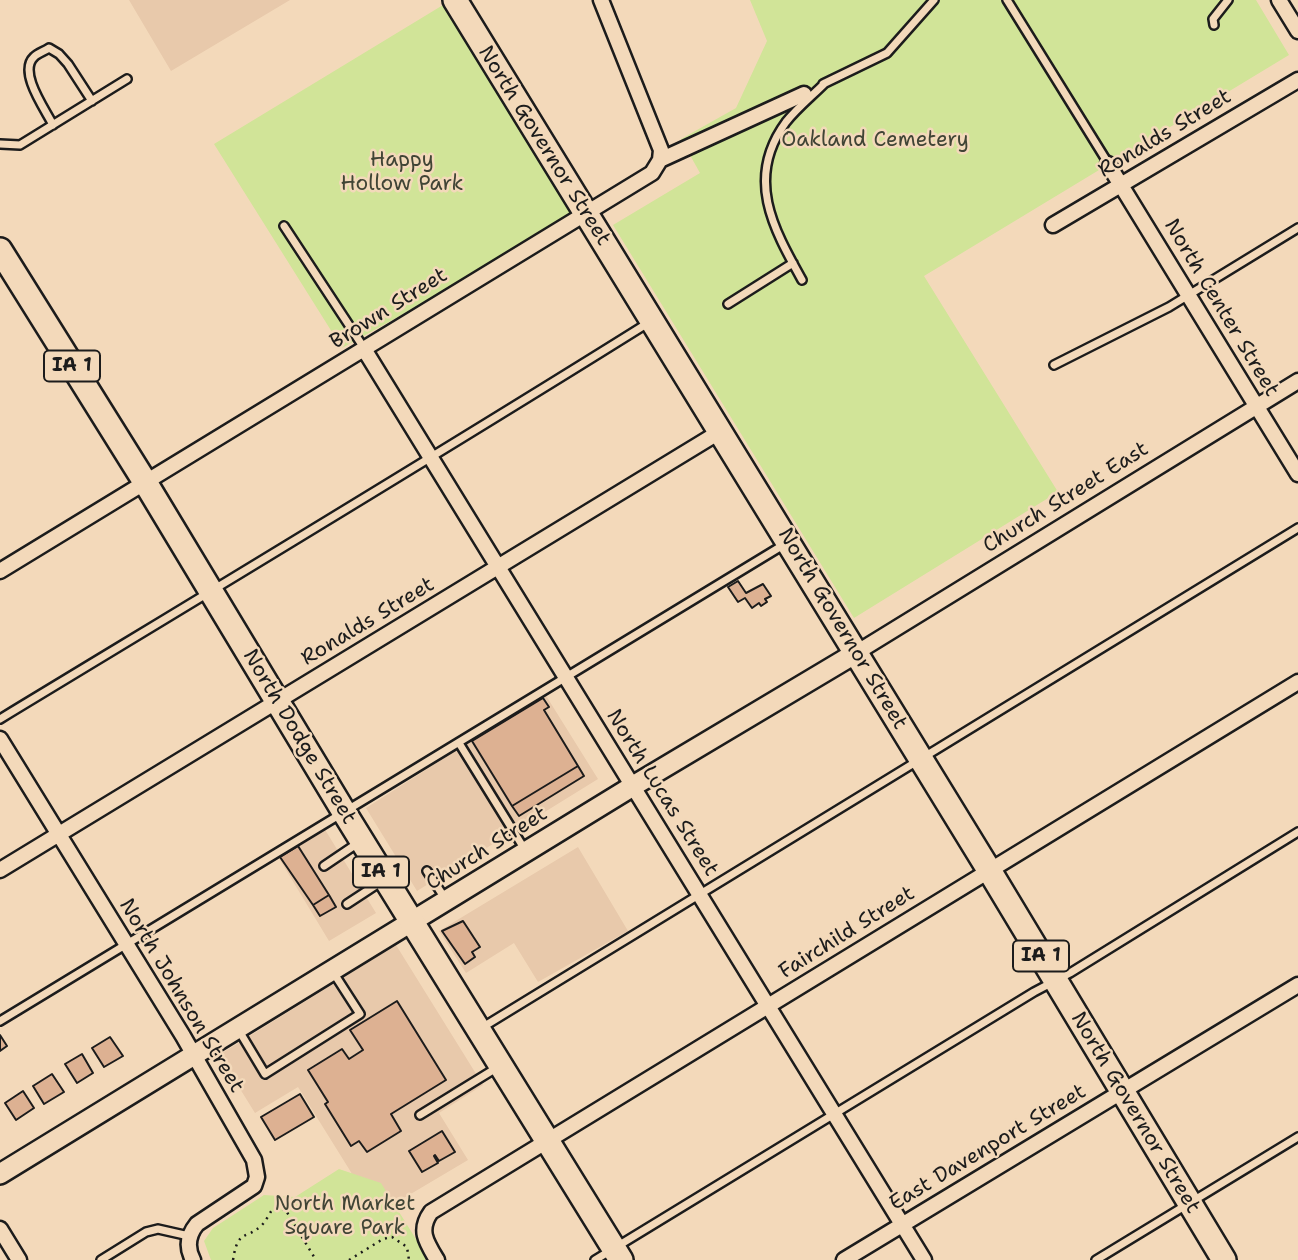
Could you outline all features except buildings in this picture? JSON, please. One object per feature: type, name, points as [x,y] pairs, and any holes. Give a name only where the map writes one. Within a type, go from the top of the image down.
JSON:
[{"type":"main road","name":"North Governor Street","points":[[454,0],[789,542],[1224,1260]]},
{"type":"main road","name":"North Dodge Street","points":[[0,250],[548,1140],[610,1256]]},
{"type":"street","points":[[601,0],[661,150],[660,160]]},
{"type":"street","points":[[1279,0],[1298,31]]},
{"type":"street","name":"Ronalds Street","points":[[1053,225],[1298,80]]},
{"type":"street","name":"Brown Street","points":[[0,571],[652,173],[660,160],[804,94]]},
{"type":"street","name":"North Center Street","points":[[1108,164],[1298,474]]},
{"type":"street","name":"North Lucas Street","points":[[364,349],[924,1260]]},
{"type":"street","name":"Church Street East","points":[[856,653],[1298,381]]},
{"type":"street","name":"Ronalds Street","points":[[0,870],[721,431]]},
{"type":"street","name":"Church Street","points":[[0,1174],[633,786],[856,653]]},
{"type":"street","name":"Fairchild Street","points":[[437,1260],[422,1231],[431,1212],[1298,682]]},
{"type":"street","name":"North Johnson Street","points":[[0,739],[194,1054],[254,1160],[257,1177],[254,1186],[197,1224],[189,1236]]},
{"type":"street","name":"East Davenport Street","points":[[844,1260],[1298,985]]},
{"type":"street","points":[[0,1229],[19,1260]]},
{"type":"street","points":[[189,1236],[188,1245],[193,1260]]},
{"type":"lane","points":[[804,94],[887,53],[934,0]]},
{"type":"lane","points":[[1007,0],[1108,164]]},
{"type":"lane","points":[[1214,25],[1213,19],[1228,0]]},
{"type":"lane","points":[[53,125],[30,79],[28,68],[33,58],[49,48],[59,54],[92,101]]},
{"type":"lane","points":[[0,144],[20,145],[127,79]]},
{"type":"lane","points":[[802,280],[772,224],[766,174],[771,149],[786,123],[825,83]]},
{"type":"lane","points":[[284,226],[364,349]]},
{"type":"lane","points":[[1054,365],[1189,296],[1298,228]]},
{"type":"lane","points":[[728,304],[793,263]]},
{"type":"lane","points":[[0,719],[431,458],[652,320]]},
{"type":"lane","points":[[480,1030],[1298,528]]},
{"type":"lane","points":[[0,1021],[789,542]]},
{"type":"lane","points":[[459,743],[526,852]]},
{"type":"lane","points":[[610,1256],[835,1114],[1298,832]]},
{"type":"lane","points":[[324,866],[362,841]]},
{"type":"lane","points":[[427,871],[447,900]]},
{"type":"lane","points":[[347,904],[386,879]]},
{"type":"lane","points":[[237,1028],[265,1074],[360,1014],[332,970]]},
{"type":"lane","points":[[420,1115],[501,1065]]},
{"type":"lane","points":[[1096,1260],[1298,1137]]},
{"type":"lane","points":[[101,1260],[146,1232],[158,1229],[189,1236]]},
{"type":"path","points":[[288,1189],[285,1209],[316,1260]]},
{"type":"path","points":[[233,1260],[237,1242],[245,1234],[260,1226],[272,1210],[285,1209]]},
{"type":"path","points":[[349,1260],[383,1239],[392,1237],[407,1247],[409,1260]]},
{"type":"shaded area","points":[[129,0],[290,0],[171,71]]},
{"type":"shaded area","points":[[545,694],[598,779],[417,891],[366,808]]},
{"type":"shaded area","points":[[324,828],[376,913],[329,941],[277,855]]},
{"type":"shaded area","points":[[578,847],[628,931],[538,982],[514,943],[466,973],[439,931]]},
{"type":"shaded area","points":[[396,945],[483,1085],[439,1113],[468,1160],[377,1214],[298,1087],[255,1113],[219,1055]]},
{"type":"green space","name":"Oakland Cemetery","points":[[750,0],[1256,0],[1289,55],[924,276],[1058,492],[854,618],[613,225],[700,173],[681,139],[736,108],[767,41]]},
{"type":"green space","name":"Happy Hollow Park","points":[[443,5],[585,213],[342,348],[214,144]]},
{"type":"green space","name":"North Market Square Park","points":[[339,1169],[381,1183],[429,1260],[211,1260],[204,1241],[213,1228],[264,1195],[295,1197]]}]
